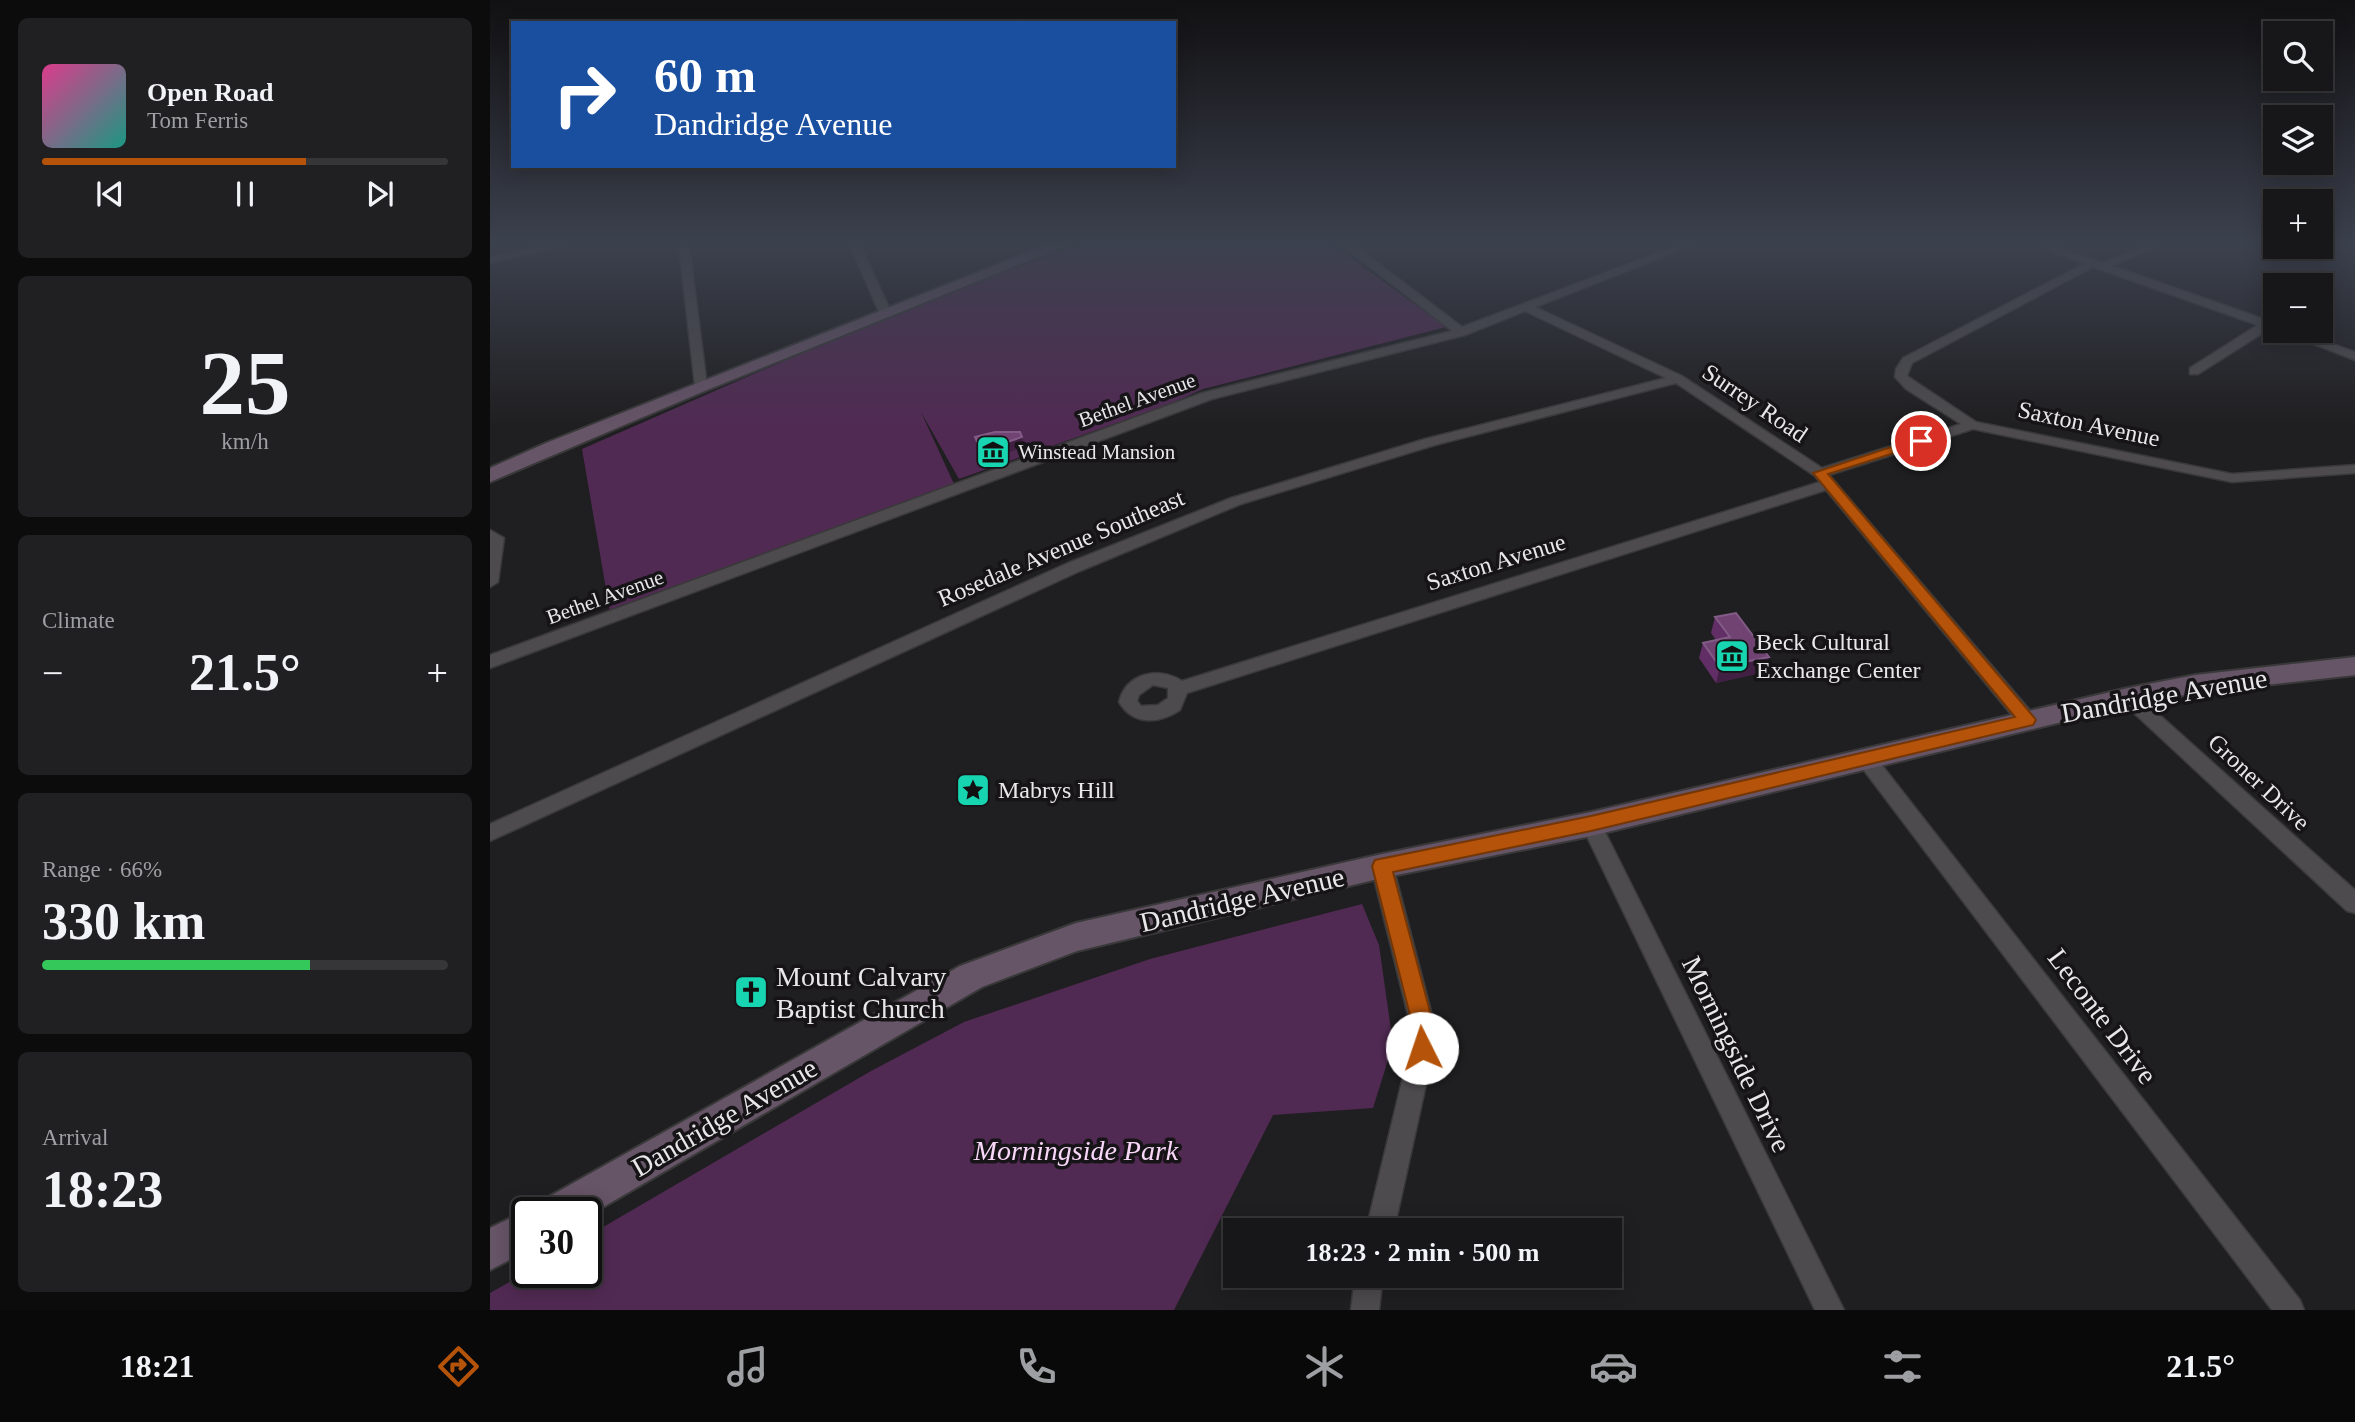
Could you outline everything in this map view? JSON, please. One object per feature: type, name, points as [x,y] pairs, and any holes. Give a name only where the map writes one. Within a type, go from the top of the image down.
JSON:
[{"type":"street","points":[[691,306],[701,386]]},
{"type":"street","points":[[882,306],[885,312]]},
{"type":"street","points":[[490,476],[552,447],[900,306]]},
{"type":"street","points":[[1428,306],[1461,332]]},
{"type":"street","points":[[1972,425],[1911,386],[1901,377],[1902,369],[1908,361],[2016,306]]},
{"type":"street","points":[[2213,306],[2263,323]]},
{"type":"street","name":"Bethel Avenue","points":[[490,662],[1207,396],[1461,332],[1525,307]]},
{"type":"street","name":"Surrey Road","points":[[1525,307],[1678,379],[1824,478],[2027,720]]},
{"type":"street","points":[[2194,371],[2263,331]]},
{"type":"street","points":[[2319,343],[2355,356]]},
{"type":"street","name":"Rosedale Avenue Southeast","points":[[490,833],[1061,572],[1236,501],[1430,442],[1678,379]]},
{"type":"street","name":"Saxton Avenue","points":[[1178,689],[1824,478],[1972,425],[2232,478],[2355,469]]},
{"type":"street","points":[[490,536],[496,538],[490,583]]},
{"type":"street","name":"Dandridge Avenue","points":[[584,1197],[971,976],[1076,937],[1381,866],[1591,824],[2128,696],[2196,684],[2355,666]]},
{"type":"street","name":"Groner Drive","points":[[2128,696],[2355,904]]},
{"type":"street","name":"Leconte Drive","points":[[1867,760],[2290,1310]]},
{"type":"street","name":"Morningside Drive","points":[[1591,824],[1830,1310]]},
{"type":"street","points":[[1381,866],[1422,1023],[1422,1048],[1383,1218]]},
{"type":"street","points":[[490,1250],[511,1238]]},
{"type":"street","points":[[1364,1310],[1367,1288]]},
{"type":"green space","points":[[914,306],[1417,306],[1446,327],[1203,389],[1170,404],[959,479],[921,412],[954,484],[611,618],[582,449]]},
{"type":"green space","name":"Morningside Park","points":[[1362,904],[1379,945],[1393,1044],[1373,1108],[1273,1115],[1174,1310],[490,1310],[490,1293],[511,1281],[511,1288],[602,1288],[602,1228],[871,1071],[964,1022],[1150,959]]},
{"type":"building","points":[[995,432],[1020,432],[1022,437],[981,451],[975,437]]},
{"type":"building","points":[[1736,613],[1769,657],[1720,667],[1703,643],[1730,637],[1715,617]]},
{"type":"place","name":"Winstead Mansion","points":[[993,452]]},
{"type":"place","name":"Beck Cultural Exchange Center","points":[[1732,656]]},
{"type":"place","name":"Mabrys Hill","points":[[973,790]]},
{"type":"place","name":"Mount Calvary Baptist Church","points":[[751,992]]},
{"type":"route","points":[[1422,1048],[1422,1023],[1413,981],[1381,866],[1591,824],[2027,720],[1819,473],[1921,441]]}]
